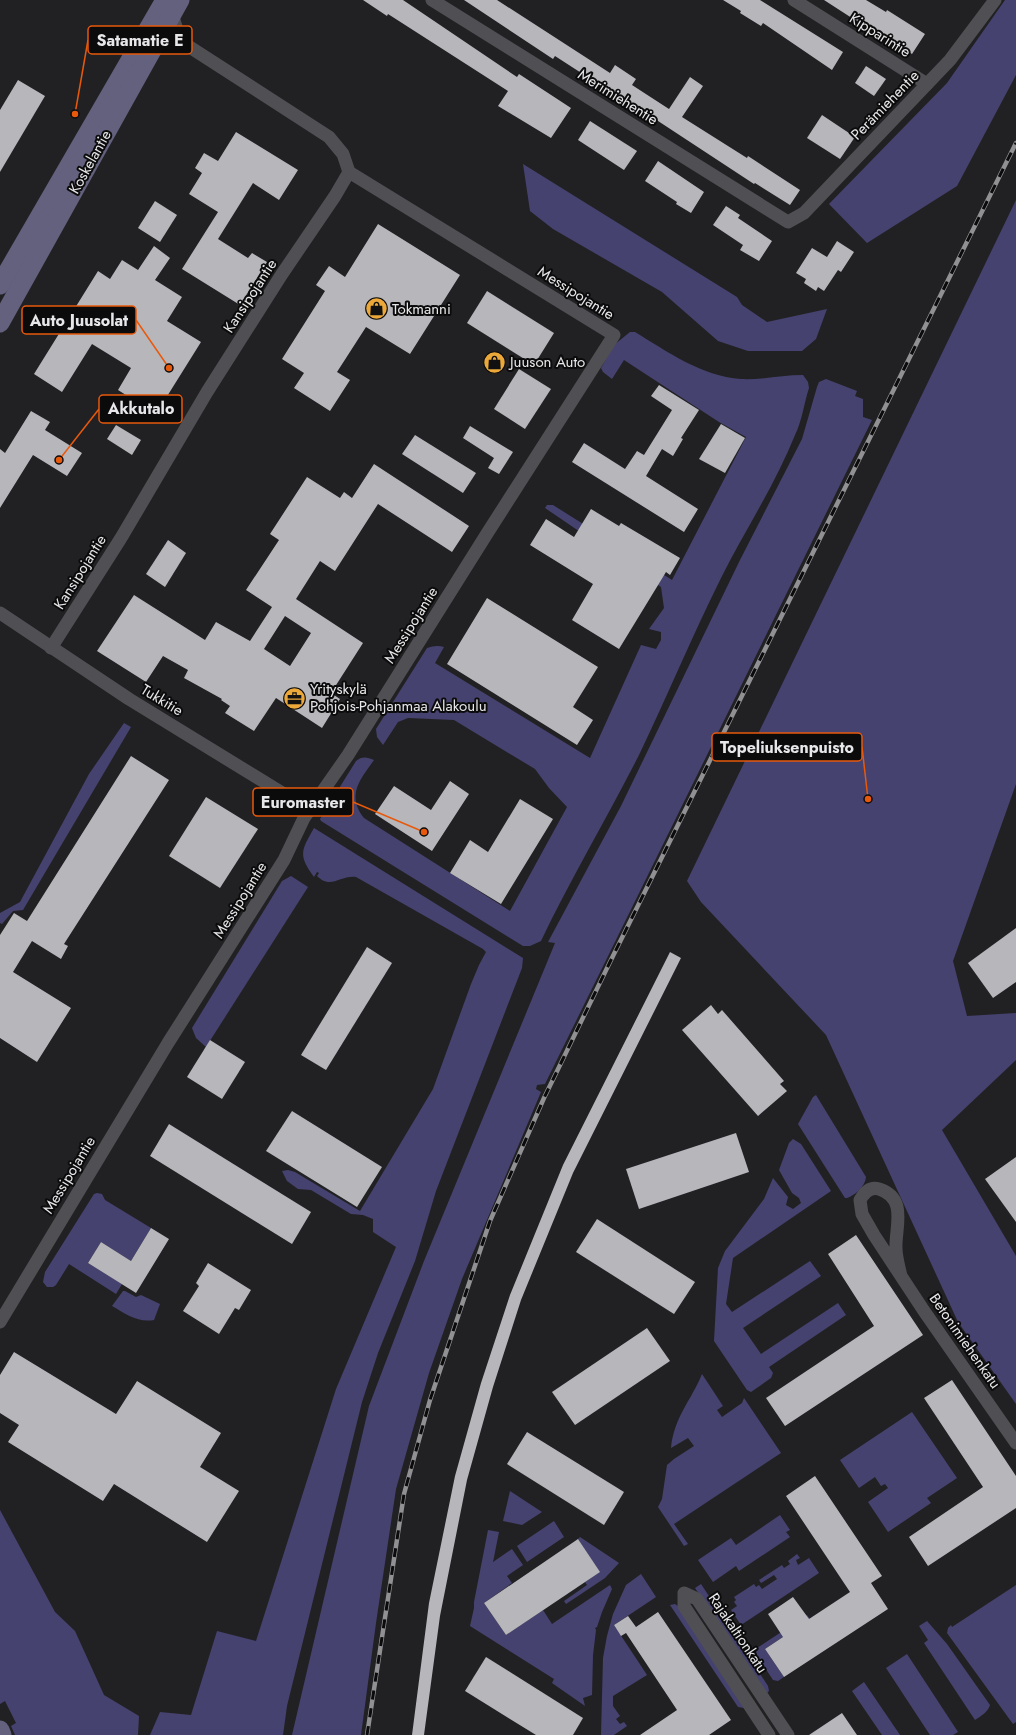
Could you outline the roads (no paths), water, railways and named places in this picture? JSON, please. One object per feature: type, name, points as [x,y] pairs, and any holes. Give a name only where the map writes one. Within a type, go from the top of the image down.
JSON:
[{"type":"main road","name":"Koskelantie","points":[[0,285],[172,5]]},
{"type":"main road","name":"Koskelantie","points":[[3,312],[172,5]]},
{"type":"main road","points":[[0,1730],[2,1735]]},
{"type":"street","name":"Merimiehentie","points":[[432,0],[788,222]]},
{"type":"street","name":"Kipparintie","points":[[794,0],[928,84]]},
{"type":"street","name":"Perämiehentie","points":[[788,222],[804,214],[928,84],[950,60],[996,0]]},
{"type":"street","points":[[172,5],[178,33],[185,44],[329,137],[343,154],[348,172]]},
{"type":"street","name":"Kansipojantie","points":[[51,648],[121,538],[208,392],[282,274],[336,196],[348,172]]},
{"type":"street","name":"Messipojantie","points":[[0,1322],[160,1056],[284,860],[310,810],[348,755],[614,335],[348,172]]},
{"type":"street","name":"Tukkitie","points":[[0,613],[129,699],[310,810]]},
{"type":"street","name":"Betonimiehenkatu","points":[[901,1276],[896,1249],[899,1215],[896,1206],[891,1196],[884,1190],[876,1188],[870,1189],[865,1192],[860,1200],[862,1214],[901,1276],[1016,1443]]},
{"type":"street","name":"Rajakaltionkatu","points":[[765,1734],[684,1606],[684,1593],[697,1599],[788,1735]]},
{"type":"street","points":[[765,1734],[779,1722]]},
{"type":"railway","points":[[367,1735],[404,1494],[430,1400],[490,1221],[544,1098],[610,962],[1016,143]]},
{"type":"place","name":"Satamatie E","points":[[75,114]]},
{"type":"place","name":"Tokmanni","points":[[376,309]]},
{"type":"place","name":"Juuson Auto","points":[[495,362]]},
{"type":"place","name":"Auto Juusolat","points":[[169,368]]},
{"type":"place","name":"Akkutalo","points":[[59,460]]},
{"type":"place","name":"Yrityskylä Pohjois-Pohjanmaa Alakoulu","points":[[295,698]]},
{"type":"place","name":"Topeliuksenpuisto","points":[[868,799]]},
{"type":"place","name":"Euromaster","points":[[424,832]]}]
